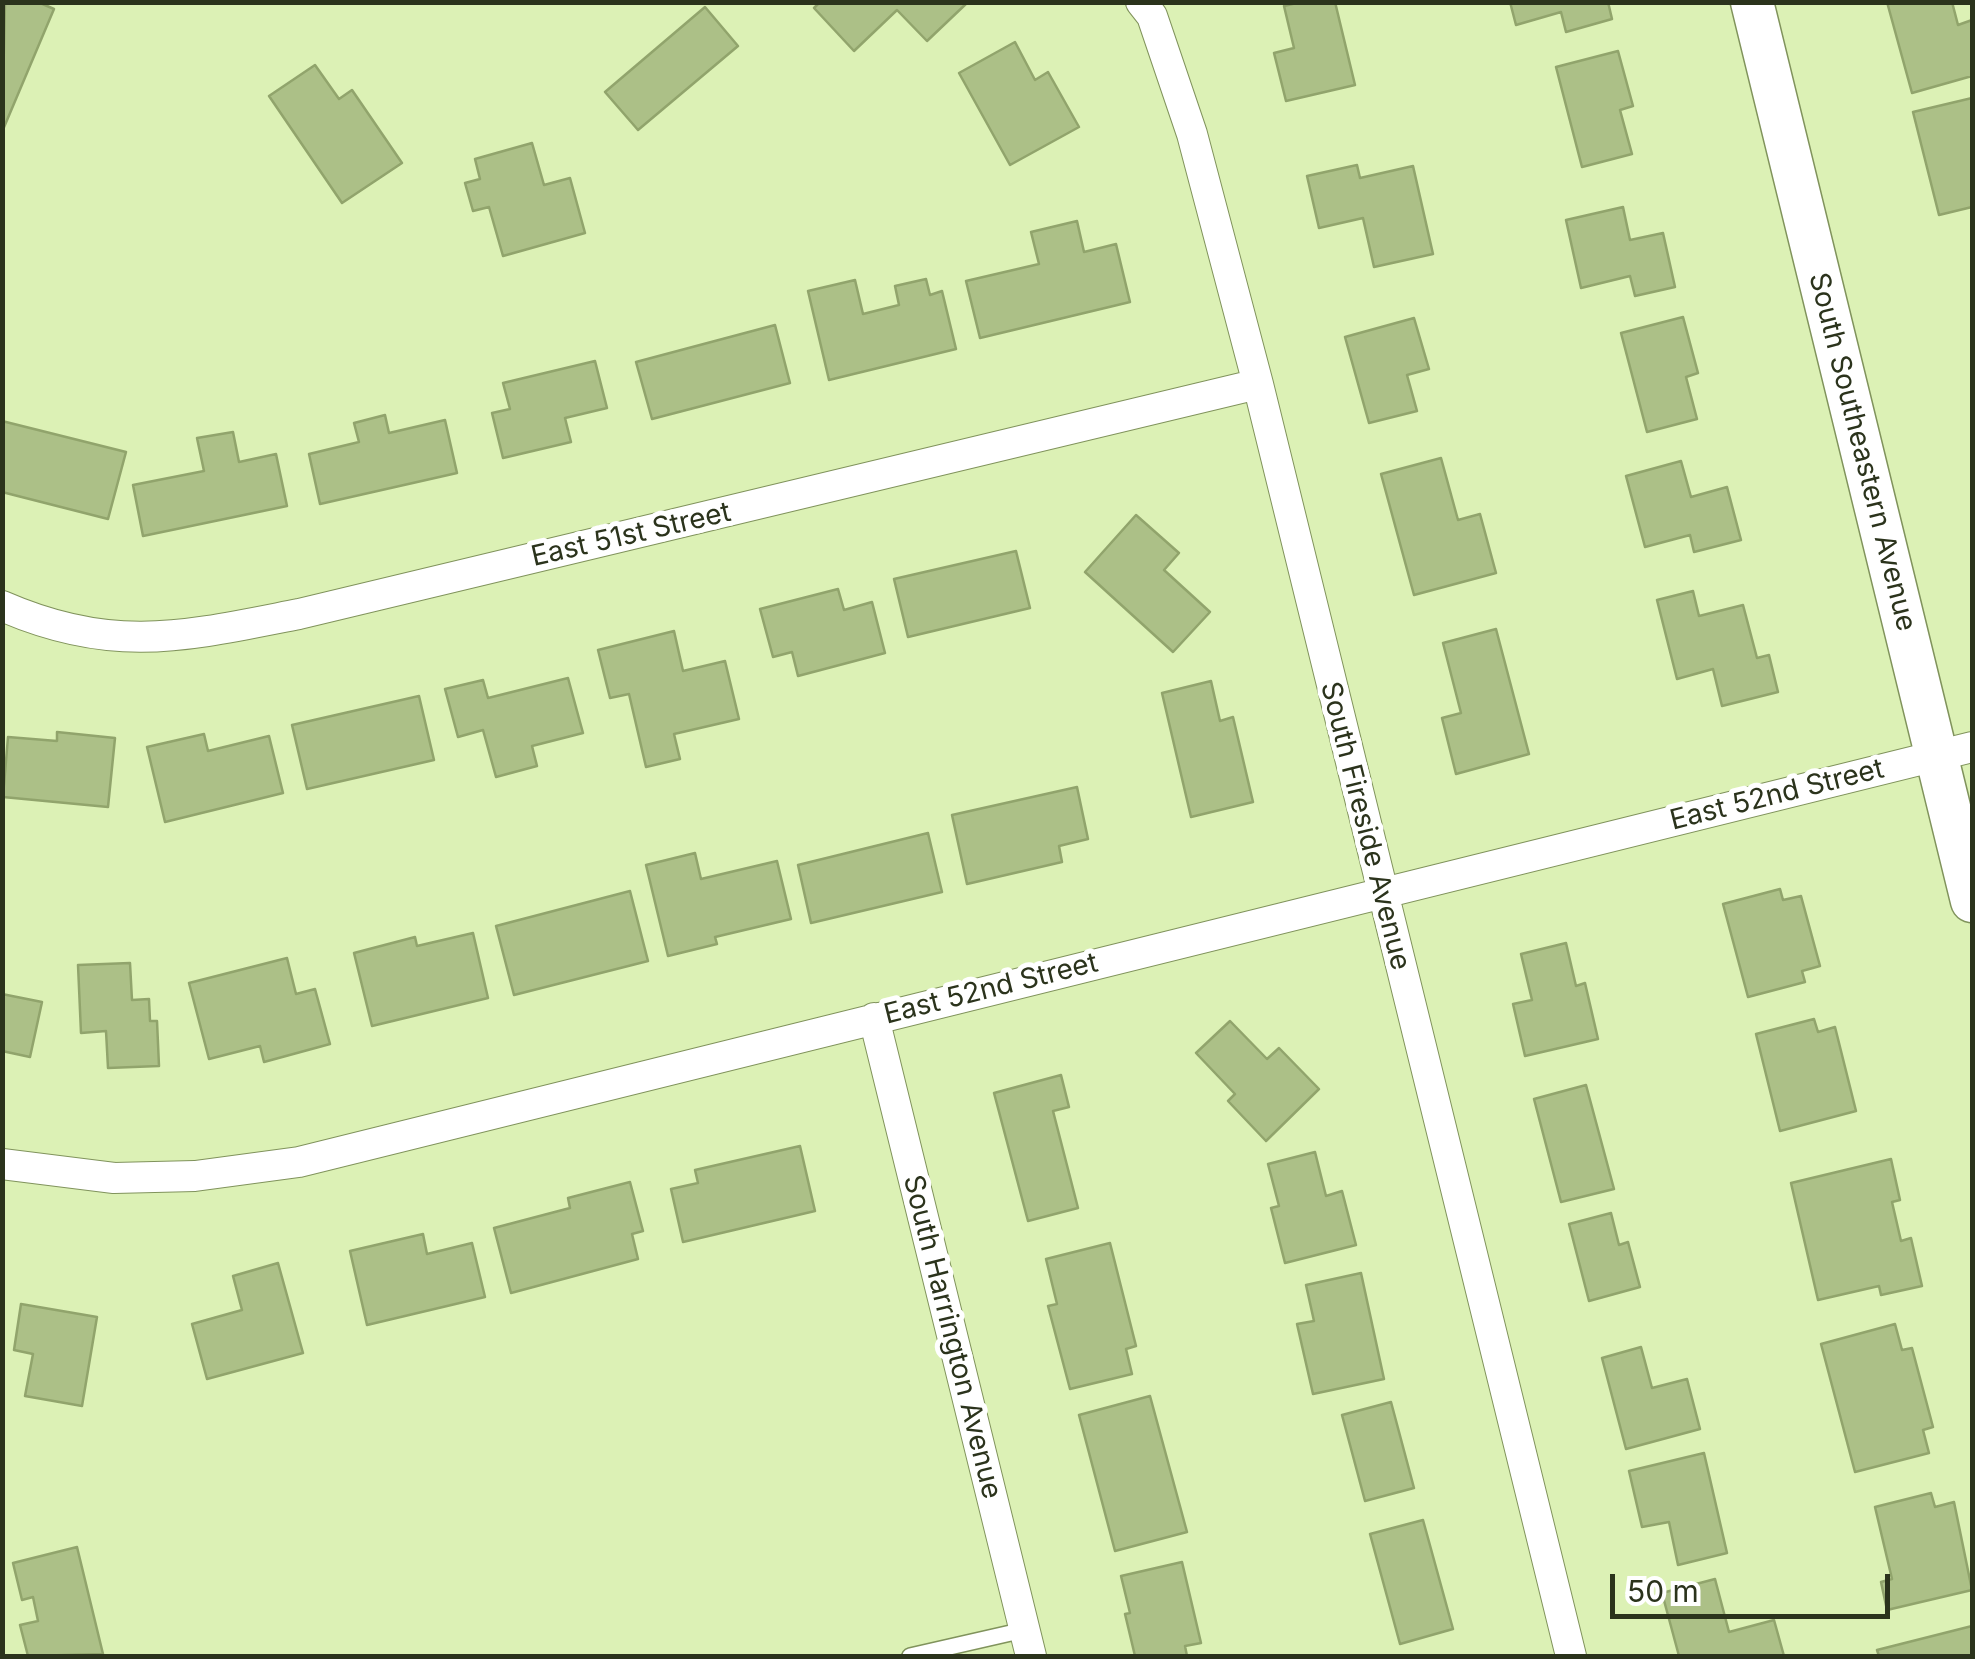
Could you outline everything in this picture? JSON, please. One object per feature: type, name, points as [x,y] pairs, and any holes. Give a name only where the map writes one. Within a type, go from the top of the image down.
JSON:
[{"type":"main road","name":"South Southeastern Avenue","points":[[1752,2],[1954,751],[1972,901]]},
{"type":"street","name":"South Fireside Avenue","points":[[1141,2],[1152,16],[1192,134],[1258,384],[1571,1656]]},
{"type":"street","name":"East 51st Street","points":[[2,606],[32,619],[96,636],[180,638],[299,614],[1258,384]]},
{"type":"street","name":"East 52nd Street","points":[[2,1164],[114,1178],[195,1176],[298,1162],[1954,751]]},
{"type":"street","name":"South Harrington Avenue","points":[[874,1018],[1028,1643]]},
{"type":"lane","points":[[910,1656],[1028,1643]]},
{"type":"building","points":[[5,2],[38,2],[54,9],[2,132]]},
{"type":"building","points":[[820,2],[968,2],[927,41],[897,10],[854,51],[814,8]]},
{"type":"building","points":[[1335,2],[1355,85],[1286,101],[1274,53],[1294,48],[1284,6]]},
{"type":"building","points":[[1510,2],[1608,2],[1612,19],[1566,32],[1561,12],[1516,25]]},
{"type":"building","points":[[1887,2],[1952,2],[1958,25],[1972,20],[1972,76],[1912,93]]},
{"type":"building","points":[[705,7],[738,46],[638,130],[605,92]]},
{"type":"building","points":[[1015,42],[1035,80],[1048,72],[1079,127],[1010,165],[959,73]]},
{"type":"building","points":[[1618,51],[1633,106],[1620,110],[1632,154],[1582,167],[1556,67]]},
{"type":"building","points":[[315,65],[339,99],[352,90],[402,163],[342,203],[269,96]]},
{"type":"building","points":[[1972,98],[1972,207],[1939,215],[1913,112]]},
{"type":"building","points":[[532,143],[544,185],[570,178],[585,233],[503,256],[489,207],[473,211],[465,183],[480,179],[475,159]]},
{"type":"building","points":[[1357,165],[1360,178],[1413,166],[1433,254],[1374,267],[1363,218],[1319,228],[1307,176]]},
{"type":"building","points":[[1623,207],[1630,240],[1663,233],[1675,287],[1635,296],[1630,276],[1581,288],[1566,220]]},
{"type":"building","points":[[1077,221],[1084,252],[1116,244],[1130,302],[980,338],[966,281],[1039,264],[1031,232]]},
{"type":"building","points":[[926,279],[930,295],[942,291],[956,349],[829,380],[808,291],[855,280],[863,314],[899,305],[895,286]]},
{"type":"building","points":[[1683,317],[1698,373],[1686,377],[1697,419],[1647,432],[1621,333]]},
{"type":"building","points":[[1414,318],[1429,369],[1407,375],[1417,411],[1369,423],[1345,337]]},
{"type":"building","points":[[775,325],[790,383],[652,419],[636,362]]},
{"type":"building","points":[[595,361],[607,408],[565,418],[571,442],[503,458],[492,413],[510,409],[503,383]]},
{"type":"building","points":[[385,415],[389,433],[445,420],[457,473],[320,504],[309,454],[359,442],[354,423]]},
{"type":"building","points":[[2,421],[126,452],[108,519],[2,492]]},
{"type":"building","points":[[233,432],[239,462],[276,454],[287,506],[143,536],[133,485],[204,471],[197,438]]},
{"type":"building","points":[[1441,458],[1458,520],[1480,514],[1496,573],[1414,595],[1381,474]]},
{"type":"building","points":[[1681,461],[1691,497],[1727,487],[1741,540],[1694,552],[1690,535],[1645,547],[1626,476]]},
{"type":"building","points":[[1136,515],[1179,553],[1164,570],[1210,612],[1173,652],[1085,572]]},
{"type":"building","points":[[1016,551],[1030,608],[908,637],[894,579]]},
{"type":"building","points":[[838,589],[844,610],[872,602],[885,653],[798,676],[792,652],[773,657],[760,609]]},
{"type":"building","points":[[1693,591],[1699,616],[1743,605],[1757,658],[1769,655],[1778,692],[1722,706],[1713,669],[1677,679],[1657,600]]},
{"type":"building","points":[[1496,629],[1529,754],[1456,774],[1442,718],[1461,713],[1443,643]]},
{"type":"building","points":[[674,631],[683,671],[725,661],[739,719],[674,734],[680,759],[646,767],[629,694],[610,698],[598,650]]},
{"type":"building","points":[[568,678],[583,733],[532,746],[537,766],[496,777],[483,730],[458,737],[445,689],[483,680],[488,698]]},
{"type":"building","points":[[1211,681],[1220,721],[1233,717],[1253,802],[1191,817],[1162,693]]},
{"type":"building","points":[[419,696],[434,760],[307,789],[292,725]]},
{"type":"building","points":[[57,732],[115,738],[108,807],[3,797],[8,737],[57,741]]},
{"type":"building","points":[[204,734],[208,751],[269,736],[283,793],[165,822],[147,747]]},
{"type":"building","points":[[1077,787],[1088,839],[1059,846],[1062,862],[967,884],[952,815]]},
{"type":"building","points":[[928,833],[942,892],[811,923],[798,865]]},
{"type":"building","points":[[695,853],[701,879],[777,861],[791,919],[715,937],[717,944],[668,956],[646,865]]},
{"type":"building","points":[[1780,889],[1783,900],[1801,896],[1820,966],[1802,971],[1805,982],[1748,997],[1723,904]]},
{"type":"building","points":[[630,891],[648,961],[514,995],[496,926]]},
{"type":"building","points":[[473,933],[488,998],[372,1026],[354,953],[415,937],[417,946]]},
{"type":"building","points":[[1566,943],[1576,986],[1585,983],[1598,1039],[1525,1056],[1513,1004],[1532,1000],[1521,954]]},
{"type":"building","points":[[287,958],[296,994],[315,989],[330,1044],[264,1062],[260,1046],[209,1059],[189,983]]},
{"type":"building","points":[[130,963],[132,1000],[149,999],[150,1021],[157,1021],[159,1066],[108,1068],[106,1031],[81,1033],[78,965]]},
{"type":"building","points":[[2,994],[42,1002],[30,1057],[2,1051]]},
{"type":"building","points":[[1814,1019],[1818,1032],[1835,1027],[1856,1111],[1780,1131],[1756,1034]]},
{"type":"building","points":[[1230,1021],[1267,1059],[1279,1048],[1319,1089],[1266,1141],[1228,1101],[1235,1094],[1196,1053]]},
{"type":"building","points":[[1061,1075],[1069,1107],[1053,1111],[1078,1208],[1028,1221],[994,1093]]},
{"type":"building","points":[[1586,1085],[1614,1189],[1561,1202],[1534,1099]]},
{"type":"building","points":[[800,1146],[815,1211],[683,1242],[671,1189],[698,1183],[695,1170]]},
{"type":"building","points":[[1315,1152],[1326,1196],[1342,1191],[1356,1245],[1285,1263],[1271,1208],[1279,1206],[1268,1164]]},
{"type":"building","points":[[1891,1159],[1900,1200],[1892,1202],[1901,1241],[1911,1238],[1922,1286],[1881,1295],[1879,1286],[1818,1300],[1791,1183]]},
{"type":"building","points":[[630,1182],[643,1231],[632,1234],[638,1259],[511,1293],[494,1228],[570,1208],[568,1198]]},
{"type":"building","points":[[1611,1213],[1619,1245],[1628,1242],[1640,1287],[1589,1301],[1569,1224]]},
{"type":"building","points":[[423,1234],[427,1254],[472,1243],[485,1297],[367,1325],[350,1251]]},
{"type":"building","points":[[1110,1243],[1136,1346],[1126,1349],[1132,1374],[1070,1389],[1048,1306],[1057,1304],[1046,1259]]},
{"type":"building","points":[[278,1263],[303,1353],[207,1379],[192,1324],[242,1310],[233,1276]]},
{"type":"building","points":[[1361,1273],[1384,1379],[1313,1394],[1297,1324],[1314,1321],[1306,1285]]},
{"type":"building","points":[[21,1304],[97,1317],[82,1406],[25,1396],[33,1354],[14,1350]]},
{"type":"building","points":[[1895,1324],[1902,1350],[1912,1348],[1933,1427],[1923,1430],[1929,1453],[1855,1472],[1821,1344]]},
{"type":"building","points":[[1641,1347],[1652,1388],[1687,1379],[1700,1429],[1626,1449],[1602,1358]]},
{"type":"building","points":[[1150,1396],[1187,1532],[1115,1551],[1079,1415]]},
{"type":"building","points":[[1391,1402],[1414,1488],[1365,1501],[1342,1415]]},
{"type":"building","points":[[1704,1453],[1727,1553],[1678,1565],[1669,1522],[1642,1527],[1629,1471]]},
{"type":"building","points":[[1931,1493],[1935,1507],[1954,1502],[1972,1590],[1887,1610],[1881,1582],[1892,1579],[1875,1507]]},
{"type":"building","points":[[1423,1520],[1453,1629],[1400,1644],[1370,1534]]},
{"type":"building","points":[[77,1547],[103,1654],[28,1656],[20,1625],[38,1621],[33,1597],[22,1600],[13,1563]]},
{"type":"building","points":[[1182,1562],[1201,1643],[1185,1646],[1187,1656],[1135,1656],[1121,1576]]},
{"type":"building","points":[[1715,1579],[1729,1632],[1774,1620],[1784,1656],[1679,1656],[1662,1593]]},
{"type":"building","points":[[1972,1626],[1972,1656],[1879,1656],[1877,1650]]}]
